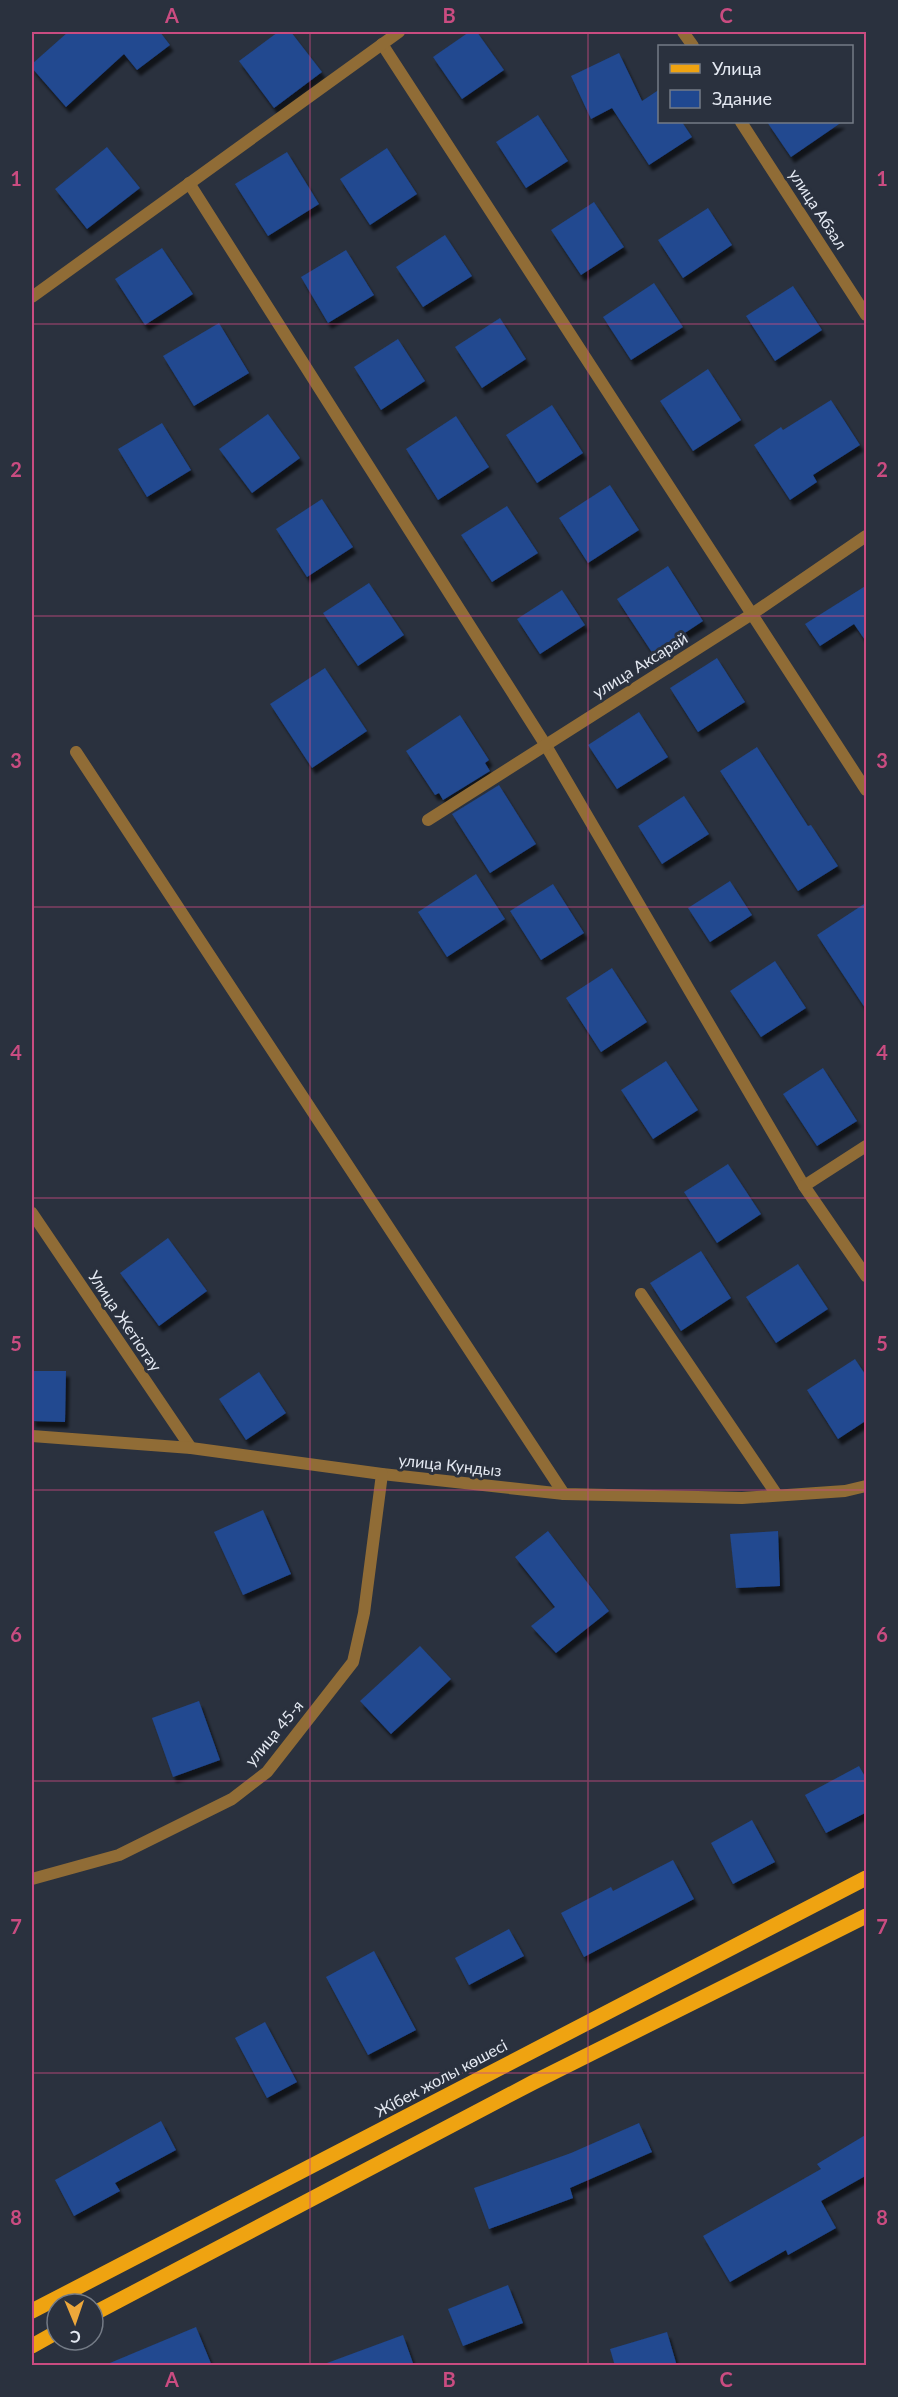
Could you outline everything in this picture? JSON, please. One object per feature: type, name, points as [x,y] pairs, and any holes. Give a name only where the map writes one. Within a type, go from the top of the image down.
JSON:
[{"type":"main road","name":"Жібек жолы көшесі","points":[[32,2311],[867,1878]]},
{"type":"main road","points":[[105,2308],[532,2084],[867,1916]]},
{"type":"street","points":[[32,297],[399,32]]},
{"type":"street","points":[[683,32],[692,45]]},
{"type":"street","points":[[382,44],[867,790]]},
{"type":"street","name":"улица Абзал","points":[[742,123],[867,315]]},
{"type":"street","points":[[189,183],[545,744],[804,1186],[867,1276]]},
{"type":"street","name":"улица Аксарай","points":[[428,820],[752,614],[867,536]]},
{"type":"street","points":[[76,752],[564,1494]]},
{"type":"street","points":[[804,1186],[867,1146]]},
{"type":"street","name":"Улица Жетіотау","points":[[32,1213],[191,1448]]},
{"type":"street","points":[[641,1294],[777,1496]]},
{"type":"street","name":"улица Кундыз","points":[[32,1436],[191,1448],[382,1474],[564,1494],[742,1498],[867,1486]]},
{"type":"street","name":"улица 45-я","points":[[32,1879],[119,1855],[232,1799],[267,1772],[353,1662],[364,1613],[382,1474]]},
{"type":"building","points":[[68,32],[160,32],[170,45],[137,70],[124,54],[66,107],[32,68],[32,64]]},
{"type":"building","points":[[278,32],[291,32],[322,72],[274,108],[239,61]]},
{"type":"building","points":[[469,32],[477,32],[504,70],[462,99],[433,57]]},
{"type":"building","points":[[619,53],[642,101],[658,90],[658,123],[683,123],[692,137],[649,165],[612,108],[591,119],[571,76]]},
{"type":"building","points":[[538,115],[568,161],[526,188],[496,142]]},
{"type":"building","points":[[768,123],[841,123],[791,157]]},
{"type":"building","points":[[107,147],[140,188],[87,229],[55,189]]},
{"type":"building","points":[[387,148],[417,194],[370,225],[340,179]]},
{"type":"building","points":[[287,152],[319,204],[268,236],[235,184]]},
{"type":"building","points":[[594,202],[624,247],[581,275],[551,230]]},
{"type":"building","points":[[708,208],[732,245],[683,278],[658,240]]},
{"type":"building","points":[[445,235],[472,276],[423,307],[396,267]]},
{"type":"building","points":[[162,248],[193,294],[145,325],[115,279]]},
{"type":"building","points":[[346,250],[374,295],[328,323],[301,277]]},
{"type":"building","points":[[654,283],[683,327],[631,360],[603,317]]},
{"type":"building","points":[[793,286],[822,330],[775,361],[746,316]]},
{"type":"building","points":[[500,318],[526,359],[482,388],[455,347]]},
{"type":"building","points":[[219,323],[249,373],[194,406],[163,356]]},
{"type":"building","points":[[398,339],[425,381],[381,410],[354,367]]},
{"type":"building","points":[[708,369],[741,420],[693,451],[660,401]]},
{"type":"building","points":[[831,400],[860,445],[813,475],[817,482],[790,500],[754,445],[781,427],[783,430]]},
{"type":"building","points":[[552,405],[583,453],[537,483],[506,435]]},
{"type":"building","points":[[268,414],[300,458],[252,493],[219,449]]},
{"type":"building","points":[[456,416],[489,467],[438,500],[406,449]]},
{"type":"building","points":[[162,423],[191,470],[147,497],[118,449]]},
{"type":"building","points":[[610,485],[639,530],[588,563],[559,518]]},
{"type":"building","points":[[322,499],[353,547],[307,577],[276,529]]},
{"type":"building","points":[[507,506],[538,553],[492,582],[461,535]]},
{"type":"building","points":[[668,566],[703,621],[653,654],[617,599]]},
{"type":"building","points":[[369,583],[404,635],[358,666],[323,613]]},
{"type":"building","points":[[867,585],[867,643],[854,624],[820,646],[805,624]]},
{"type":"building","points":[[562,590],[585,625],[540,654],[517,619]]},
{"type":"building","points":[[717,658],[745,702],[698,732],[670,688]]},
{"type":"building","points":[[325,668],[367,731],[312,768],[270,704]]},
{"type":"building","points":[[639,712],[668,757],[617,789],[588,745]]},
{"type":"building","points":[[460,715],[489,760],[485,763],[490,771],[443,800],[439,793],[435,795],[406,751]]},
{"type":"building","points":[[757,747],[808,826],[811,825],[838,866],[798,891],[720,771]]},
{"type":"building","points":[[499,785],[536,844],[490,873],[452,814]]},
{"type":"building","points":[[684,796],[709,834],[662,864],[638,826]]},
{"type":"building","points":[[476,874],[505,919],[447,957],[418,912]]},
{"type":"building","points":[[730,881],[752,915],[710,942],[688,908]]},
{"type":"building","points":[[553,884],[584,933],[541,960],[510,911]]},
{"type":"building","points":[[867,902],[867,1011],[817,935]]},
{"type":"building","points":[[775,961],[806,1008],[761,1037],[730,991]]},
{"type":"building","points":[[612,968],[647,1022],[601,1052],[566,998]]},
{"type":"building","points":[[666,1061],[698,1110],[653,1139],[621,1090]]},
{"type":"building","points":[[823,1068],[857,1121],[817,1146],[783,1094]]},
{"type":"building","points":[[728,1164],[761,1214],[717,1243],[684,1192]]},
{"type":"building","points":[[168,1238],[207,1291],[159,1326],[120,1273]]},
{"type":"building","points":[[701,1251],[731,1298],[681,1331],[650,1283]]},
{"type":"building","points":[[798,1264],[828,1309],[776,1343],[746,1297]]},
{"type":"building","points":[[855,1359],[867,1377],[867,1420],[838,1439],[807,1390]]},
{"type":"building","points":[[32,1371],[66,1371],[65,1422],[32,1421]]},
{"type":"building","points":[[259,1372],[286,1413],[246,1440],[219,1399]]},
{"type":"building","points":[[263,1510],[291,1574],[243,1595],[214,1532]]},
{"type":"building","points":[[548,1531],[609,1611],[556,1653],[531,1626],[555,1607],[515,1557]]},
{"type":"building","points":[[778,1531],[780,1586],[736,1588],[730,1534]]},
{"type":"building","points":[[420,1646],[451,1679],[391,1734],[360,1701]]},
{"type":"building","points":[[199,1701],[220,1760],[173,1777],[152,1718]]},
{"type":"building","points":[[859,1766],[867,1780],[867,1812],[826,1833],[805,1795]]},
{"type":"building","points":[[752,1820],[775,1862],[733,1884],[711,1843]]},
{"type":"building","points":[[673,1860],[694,1899],[584,1957],[561,1913],[611,1887],[613,1891]]},
{"type":"building","points":[[509,1929],[524,1956],[469,1985],[455,1958]]},
{"type":"building","points":[[374,1951],[416,2030],[368,2055],[326,1977]]},
{"type":"building","points":[[265,2022],[297,2082],[267,2098],[235,2038]]},
{"type":"building","points":[[161,2121],[176,2150],[115,2183],[120,2191],[74,2216],[55,2180]]},
{"type":"building","points":[[639,2123],[652,2152],[570,2188],[573,2198],[489,2229],[474,2188],[571,2153]]},
{"type":"building","points":[[867,2134],[867,2175],[821,2201],[836,2228],[788,2255],[786,2250],[730,2282],[703,2236],[821,2169],[817,2164]]},
{"type":"building","points":[[508,2285],[523,2323],[463,2346],[448,2309]]},
{"type":"building","points":[[196,2327],[212,2366],[105,2366],[105,2365]]},
{"type":"building","points":[[667,2332],[677,2366],[615,2366],[610,2349]]},
{"type":"building","points":[[403,2335],[414,2366],[327,2366],[327,2363]]}]
